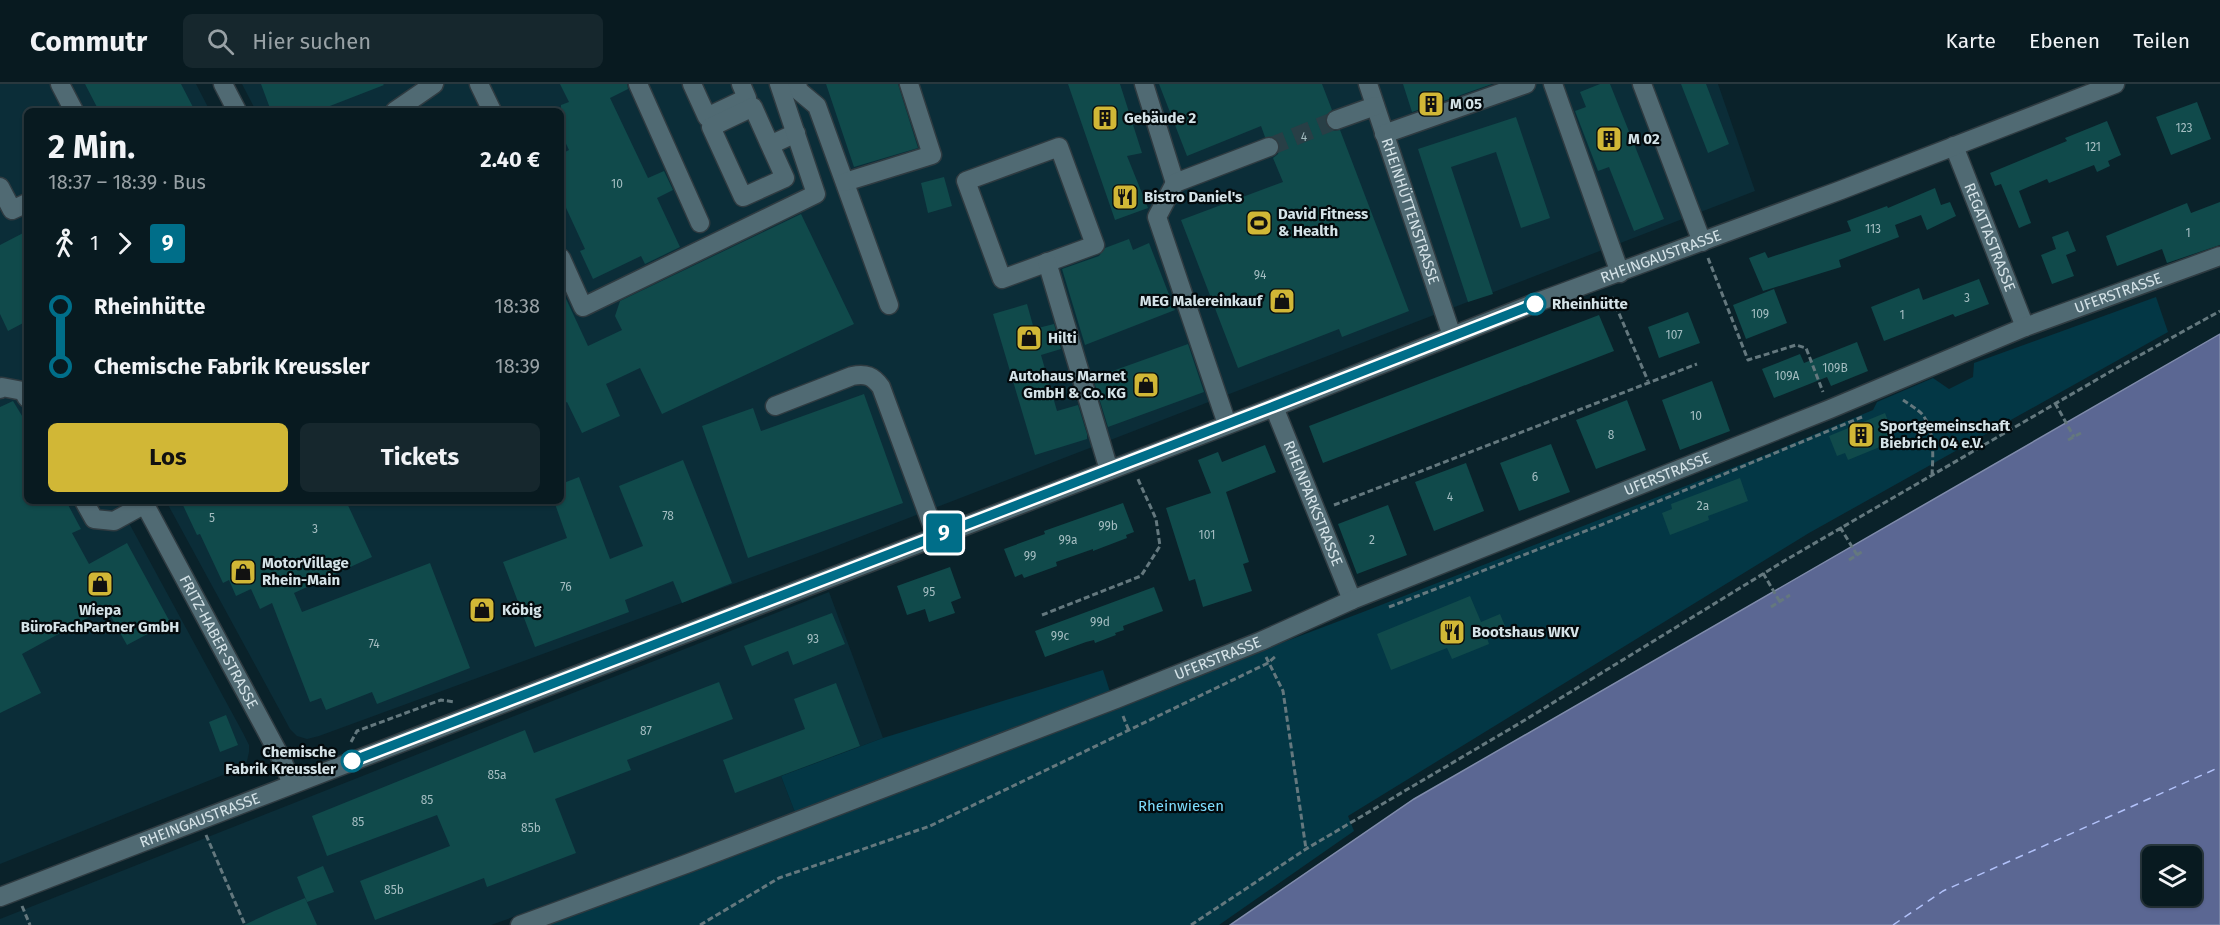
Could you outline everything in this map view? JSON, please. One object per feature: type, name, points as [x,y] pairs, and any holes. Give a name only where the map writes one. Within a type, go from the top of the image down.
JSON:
[{"type":"street","points":[[60,84],[72,108]]},
{"type":"street","points":[[223,84],[235,108]]},
{"type":"street","points":[[399,108],[434,84]]},
{"type":"street","points":[[479,84],[491,108]]},
{"type":"street","points":[[638,84],[700,223]]},
{"type":"street","points":[[692,84],[707,117],[747,98],[741,84]]},
{"type":"street","points":[[564,265],[583,307],[816,194],[779,84]]},
{"type":"street","points":[[797,84],[799,91],[817,106],[889,305]]},
{"type":"street","points":[[845,182],[932,155],[909,84]]},
{"type":"street","points":[[1144,84],[1175,183]]},
{"type":"street","name":"RHEINHÜTTENSTRASSE","points":[[1368,84],[1452,336]]},
{"type":"street","points":[[1384,134],[1526,84]]},
{"type":"street","points":[[1553,84],[1620,273]]},
{"type":"street","points":[[1642,84],[1702,242]]},
{"type":"street","name":"RHEINGAUSTRASSE","points":[[0,897],[1452,336],[2115,84]]},
{"type":"street","points":[[1336,120],[1375,106]]},
{"type":"street","points":[[753,107],[770,146],[785,178],[744,197],[711,127],[753,107]]},
{"type":"street","points":[[770,146],[796,133]]},
{"type":"street","name":"REGATTASTRASSE","points":[[1954,146],[2025,327]]},
{"type":"street","points":[[1059,147],[1095,245],[1047,262],[1002,279],[966,181],[1059,147]]},
{"type":"street","points":[[1227,424],[1157,217],[1175,183],[1269,147]]},
{"type":"street","points":[[0,187],[12,210],[24,204]]},
{"type":"street","name":"UFERSTRASSE","points":[[520,925],[698,860],[1116,699],[1261,641],[1352,600],[1597,503],[2025,327],[2220,256]]},
{"type":"street","points":[[1047,262],[1109,470]]},
{"type":"street","points":[[775,406],[852,376],[864,374],[874,378],[881,387],[936,536]]},
{"type":"street","points":[[0,389],[2,387],[24,393]]},
{"type":"street","name":"RHEINPARKSTRASSE","points":[[1274,406],[1352,600]]},
{"type":"street","points":[[86,504],[94,519],[114,521],[141,504]]},
{"type":"street","name":"FRITZ-HABER-STRASSE","points":[[145,504],[282,760],[292,784]]},
{"type":"path","points":[[1709,261],[1748,360],[1796,345],[1806,348],[1822,388]]},
{"type":"path","points":[[1612,297],[1648,381]]},
{"type":"path","points":[[1191,925],[1306,849],[1520,723],[1840,527],[2055,403],[2220,312]]},
{"type":"path","points":[[1315,512],[1648,381],[1697,364]]},
{"type":"path","points":[[1894,382],[1903,400],[1923,415],[1930,432],[1933,455],[1932,475]]},
{"type":"path","points":[[2055,403],[2074,437]]},
{"type":"path","points":[[1379,610],[1601,525],[1872,413]]},
{"type":"path","points":[[2068,440],[2081,433]]},
{"type":"path","points":[[1042,615],[1141,576],[1149,567],[1160,546],[1156,519],[1137,476]]},
{"type":"path","points":[[1840,527],[1857,555]]},
{"type":"path","points":[[1848,560],[1863,551]]},
{"type":"path","points":[[1763,573],[1780,602]]},
{"type":"path","points":[[1771,607],[1790,596]]},
{"type":"path","points":[[700,925],[779,878],[930,826],[1268,663],[1279,652]]},
{"type":"path","points":[[1268,663],[1283,691],[1306,849]]},
{"type":"path","points":[[357,731],[441,700]]},
{"type":"path","points":[[200,820],[244,925]]},
{"type":"shaded area","points":[[0,84],[196,84],[208,108],[24,108],[24,504],[119,504],[249,745],[247,761],[243,767],[0,864]]},
{"type":"shaded area","points":[[242,84],[1718,84],[1755,191],[818,553],[307,739],[297,736],[290,729],[168,504],[564,504],[564,108],[254,108]]},
{"type":"shaded area","points":[[2220,334],[2220,925],[1230,925],[1414,799]]},
{"type":"shaded area","points":[[829,592],[883,738],[781,776],[796,815],[491,925],[0,925],[0,919]]},
{"type":"green space","name":"Rheinwiesen","points":[[2156,297],[2168,332],[1809,533],[1348,816],[1354,831],[1219,925],[540,925],[1363,612],[1765,455],[1873,410],[1877,402],[1933,378],[1949,389],[1973,377],[1974,363]]},
{"type":"green space","points":[[1103,670],[1111,695],[796,815],[781,776],[883,738]]},
{"type":"building","points":[[85,84],[181,84],[193,108],[97,108]]},
{"type":"building","points":[[261,84],[384,85],[325,108],[270,108]]},
{"type":"building","points":[[560,84],[627,84],[628,89],[610,98],[648,178],[664,171],[673,190],[657,198],[680,247],[645,264],[641,256],[593,279],[580,251],[585,249],[564,204],[564,152],[569,150],[564,139],[564,108],[561,108],[561,105],[569,102]]},
{"type":"building","points":[[826,84],[898,84],[918,148],[854,167]]},
{"type":"building","name":"Gebäude 2","points":[[1068,84],[1120,84],[1142,153],[1127,156],[1148,208],[1115,220]]},
{"type":"building","points":[[1159,84],[1322,84],[1332,110],[1325,117],[1326,124],[1333,131],[1340,130],[1409,311],[1342,337],[1339,329],[1238,368],[1181,220],[1283,182],[1273,158],[1278,154],[1280,144],[1276,138],[1265,137],[1261,126],[1187,156]]},
{"type":"building","name":"M 05","points":[[1403,84],[1492,84],[1412,112]]},
{"type":"building","name":"M 02","points":[[1600,84],[1610,84],[1664,219],[1634,231],[1609,167],[1598,171],[1575,111],[1586,107],[1580,92]]},
{"type":"building","points":[[1681,84],[1706,84],[1729,144],[1708,153]]},
{"type":"building","points":[[2197,102],[2211,139],[2171,155],[2156,117]]},
{"type":"building","points":[[1516,117],[1550,218],[1521,228],[1496,152],[1451,167],[1493,294],[1468,302],[1418,149]]},
{"type":"building","points":[[2107,121],[2121,155],[2108,161],[2110,166],[2097,172],[2094,165],[2049,183],[2047,179],[2019,191],[2031,223],[2019,228],[2001,184],[1995,186],[1990,173],[2067,141],[2065,138]]},
{"type":"building","points":[[944,177],[952,206],[928,213],[921,183]]},
{"type":"building","points":[[1935,188],[1941,205],[1950,202],[1956,216],[1927,230],[1921,215],[1895,225],[1899,237],[1839,260],[1841,267],[1763,291],[1749,258],[1765,252],[1768,258],[1851,231],[1847,221],[1887,206],[1888,208]]},
{"type":"building","points":[[2220,202],[2220,245],[2167,263],[2162,249],[2117,266],[2106,236],[2187,203],[2191,213]]},
{"type":"building","points":[[801,214],[854,324],[662,414],[640,368],[606,384],[620,416],[582,433],[567,402],[564,404],[564,294],[588,346],[622,330],[615,316],[620,301]]},
{"type":"building","points":[[2068,231],[2076,251],[2066,255],[2074,276],[2052,284],[2041,255],[2056,249],[2052,237]]},
{"type":"building","points":[[24,233],[24,323],[8,331],[0,314],[0,245]]},
{"type":"building","points":[[1129,239],[1133,250],[1149,243],[1175,310],[1085,345],[1062,269],[1099,256],[1105,248]]},
{"type":"building","points":[[1979,279],[1989,304],[1955,317],[1953,314],[1884,341],[1871,307],[1919,288],[1923,300]]},
{"type":"building","points":[[1774,289],[1787,323],[1746,339],[1733,305]]},
{"type":"building","points":[[1027,304],[1034,329],[1054,324],[1061,349],[1041,355],[1057,411],[1078,405],[1087,434],[1087,439],[1035,455],[993,314]]},
{"type":"building","points":[[1688,312],[1700,343],[1659,358],[1648,327]]},
{"type":"building","points":[[1599,315],[1614,351],[1323,463],[1309,426]]},
{"type":"building","points":[[1857,342],[1868,371],[1831,386],[1827,377],[1774,398],[1762,369],[1800,354],[1804,363]]},
{"type":"building","name":"Autohaus Marnet GmbH & Co. KG","points":[[1188,344],[1204,392],[1108,427],[1093,378]]},
{"type":"building","points":[[1712,381],[1730,431],[1680,450],[1662,400]]},
{"type":"building","points":[[864,394],[903,503],[748,558],[702,426],[753,408],[761,431]]},
{"type":"building","points":[[1627,400],[1646,450],[1596,469],[1576,420]]},
{"type":"building","points":[[13,401],[24,419],[24,504],[68,504],[81,529],[72,533],[89,564],[127,543],[170,622],[127,645],[106,608],[22,654],[41,693],[0,713],[0,407]]},
{"type":"building","name":"Sportgemeinschaft Biebrich 04 e.V.","points":[[1885,413],[1893,434],[1885,437],[1887,444],[1848,460],[1845,453],[1837,456],[1829,436]]},
{"type":"building","points":[[1551,444],[1570,492],[1519,511],[1500,463]]},
{"type":"building","points":[[1265,445],[1276,472],[1226,492],[1249,562],[1243,564],[1252,591],[1203,607],[1195,579],[1189,581],[1166,508],[1211,493],[1198,460],[1218,452],[1222,462]]},
{"type":"building","points":[[683,460],[732,583],[682,603],[673,581],[625,600],[629,612],[535,647],[503,562],[567,538],[555,504],[564,504],[564,483],[579,477],[610,559],[643,546],[619,486]]},
{"type":"building","points":[[1466,463],[1484,511],[1434,531],[1415,482]]},
{"type":"building","points":[[1740,478],[1748,501],[1708,516],[1709,520],[1670,535],[1662,513],[1672,509],[1671,504]]},
{"type":"building","points":[[1123,503],[1134,532],[1126,535],[1127,538],[1056,562],[1057,566],[1024,578],[1022,574],[1015,577],[1004,549],[1045,534],[1044,531]]},
{"type":"building","points":[[182,504],[347,504],[372,557],[294,593],[302,612],[430,563],[470,668],[377,704],[372,692],[326,710],[321,698],[310,702],[272,603],[260,609],[251,589],[236,596],[229,580],[223,583],[200,534],[197,535]]},
{"type":"building","points":[[1388,505],[1407,555],[1357,574],[1338,524]]},
{"type":"building","points":[[950,567],[961,598],[951,602],[955,613],[929,622],[925,609],[907,615],[897,586]]},
{"type":"building","points":[[1154,587],[1163,611],[1123,626],[1124,630],[1115,633],[1116,635],[1095,643],[1094,640],[1086,642],[1045,657],[1035,631]]},
{"type":"building","points":[[1470,596],[1481,622],[1500,614],[1507,631],[1487,638],[1489,644],[1452,659],[1447,648],[1391,670],[1377,634]]},
{"type":"building","points":[[832,613],[845,644],[793,665],[788,651],[752,666],[744,646]]},
{"type":"building","points":[[719,682],[733,719],[627,760],[631,770],[555,799],[576,853],[487,887],[484,878],[375,920],[360,881],[450,846],[437,815],[327,856],[312,816],[525,730],[534,753]]},
{"type":"building","points":[[836,683],[860,746],[735,793],[723,760],[805,729],[794,699]]},
{"type":"building","points":[[226,715],[238,745],[220,752],[209,722]]},
{"type":"building","points":[[323,866],[334,892],[307,902],[297,877]]},
{"type":"building","points":[[305,898],[317,925],[244,925],[274,911]]},
{"type":"ferry route","points":[[1893,925],[1943,891],[2220,767]]},
{"type":"tunnel","points":[[1269,147],[1336,120]]},
{"type":"bus line","name":"9","points":[[352,761],[1535,304]]},
{"type":"place","name":"M 05","points":[[1431,104]]},
{"type":"place","name":"Gebäude 2","points":[[1105,118]]},
{"type":"place","name":"M 02","points":[[1609,139]]},
{"type":"place","name":"Bistro Daniel's","points":[[1125,197]]},
{"type":"place","name":"David Fitness & Health","points":[[1259,223]]},
{"type":"place","name":"MEG Malereinkauf","points":[[1282,301]]},
{"type":"place","name":"Rheinhütte","points":[[1535,304]]},
{"type":"place","name":"Hilti","points":[[1029,338]]},
{"type":"place","name":"Autohaus Marnet GmbH & Co. KG","points":[[1146,385]]},
{"type":"place","name":"Sportgemeinschaft Biebrich 04 e.V.","points":[[1861,435]]},
{"type":"place","name":"MotorVillage Rhein-Main","points":[[243,572]]},
{"type":"place","name":"Wiepa BüroFachPartner GmbH","points":[[100,584]]},
{"type":"place","name":"Köbig","points":[[482,610]]},
{"type":"place","name":"Bootshaus WKV","points":[[1452,632]]},
{"type":"place","name":"Chemische Fabrik Kreussler","points":[[352,761]]}]
